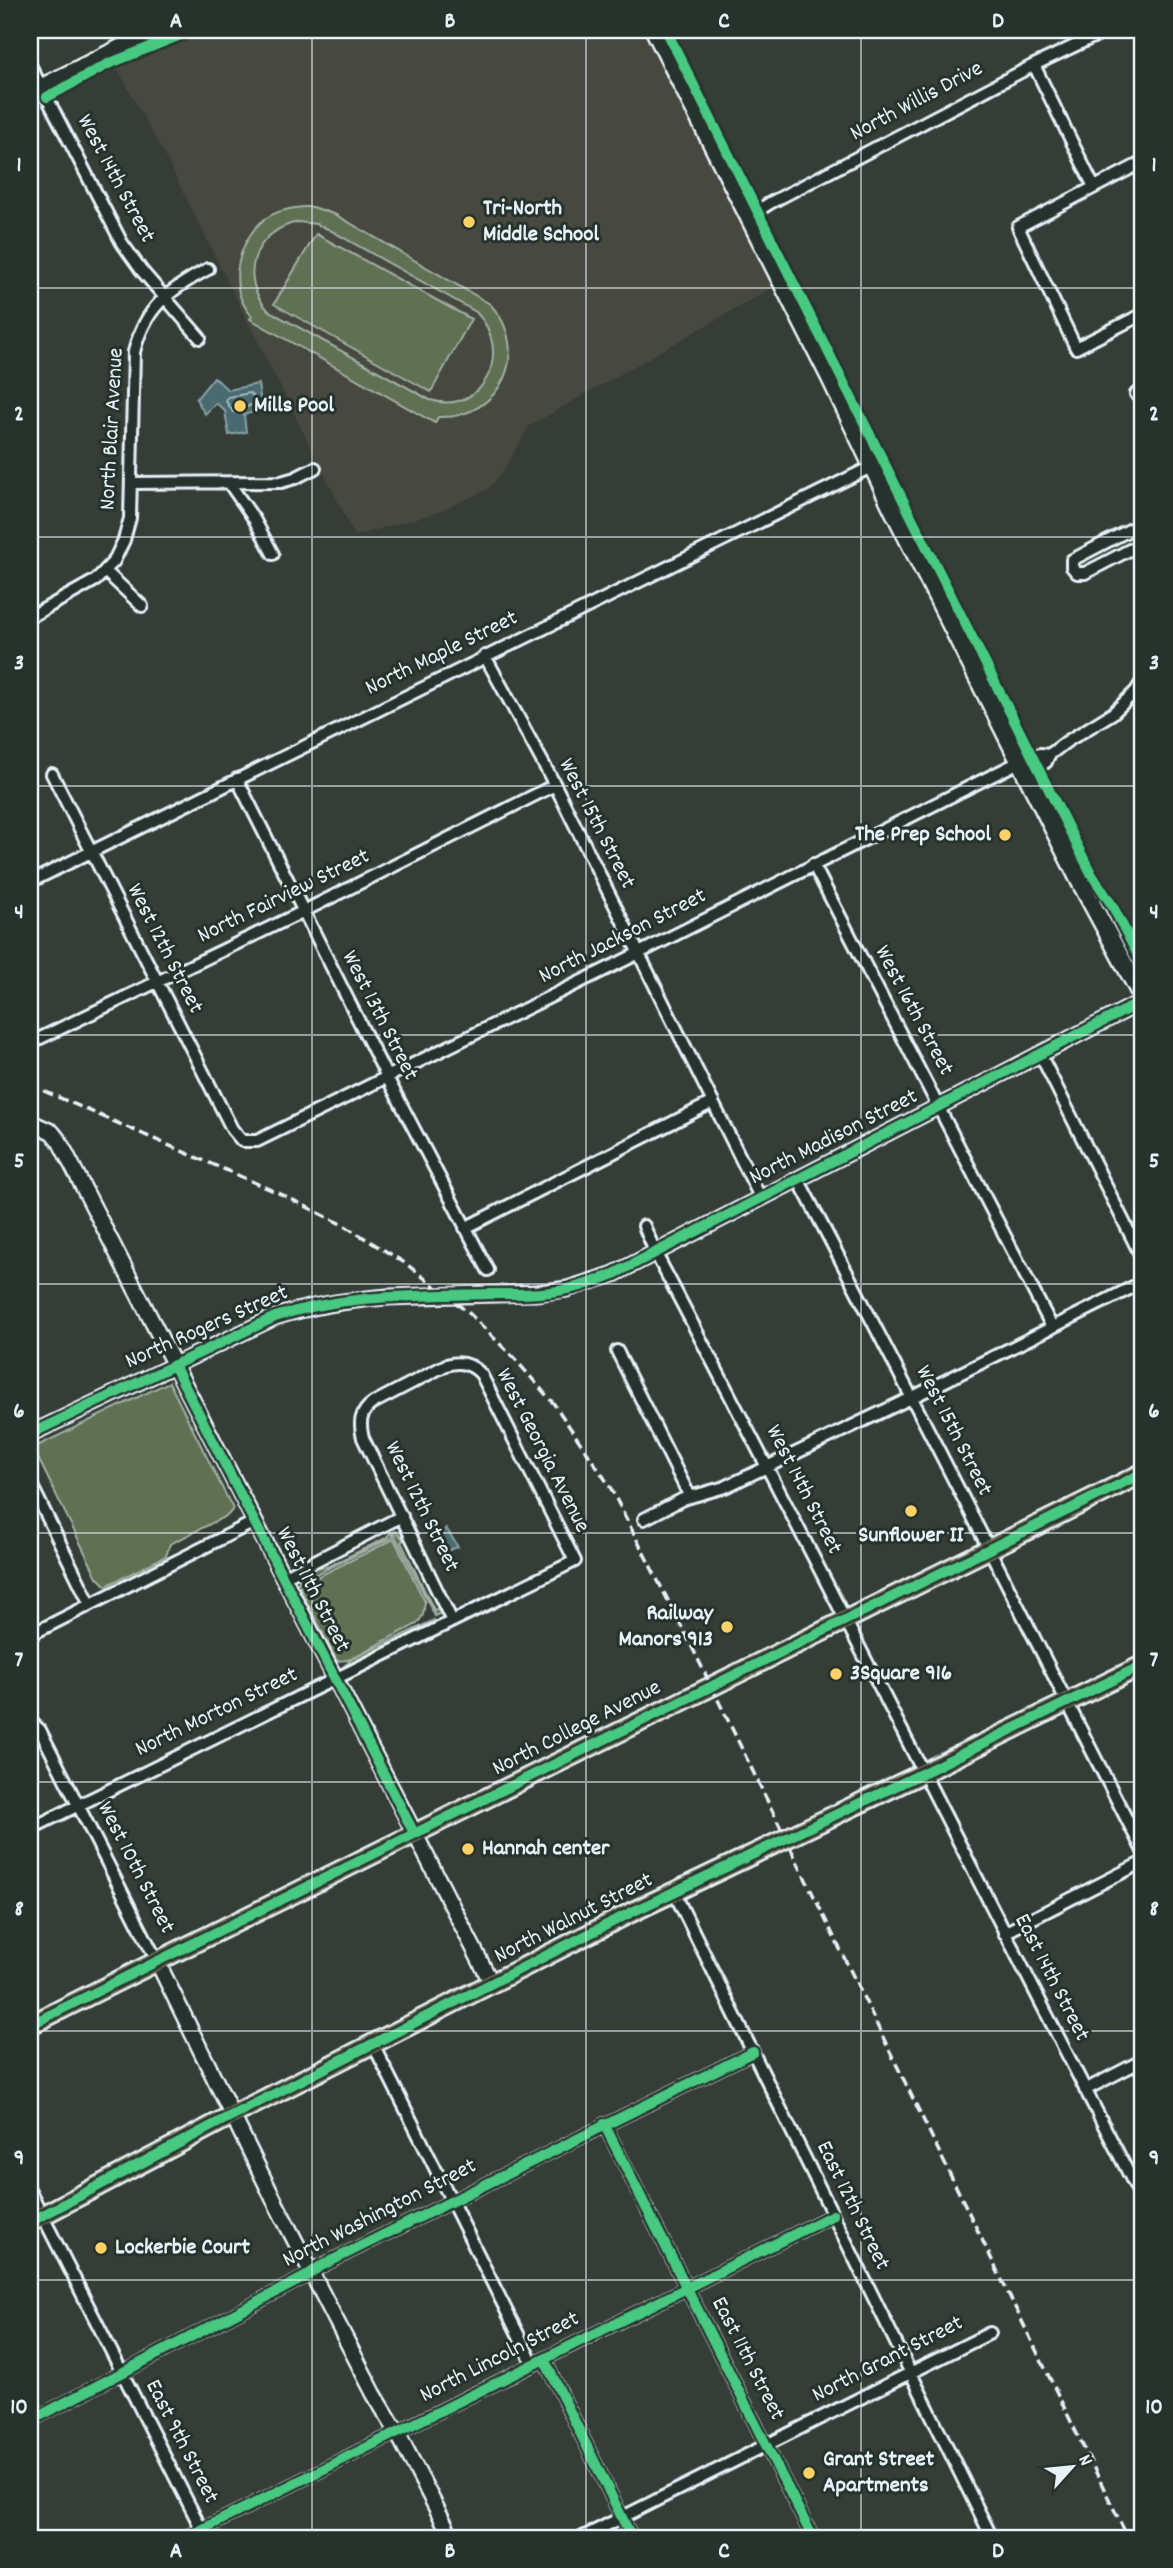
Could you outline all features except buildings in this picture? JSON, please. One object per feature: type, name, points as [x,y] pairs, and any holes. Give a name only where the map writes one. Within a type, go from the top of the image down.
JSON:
[{"type":"main road","points":[[654,30],[1105,931],[1143,1000]]},
{"type":"main road","name":"North College Avenue","points":[[30,2025],[1143,1473]]},
{"type":"main road","name":"North Walnut Street","points":[[36,2218],[674,1892],[1143,1665]]},
{"type":"street","points":[[36,89],[155,30]]},
{"type":"street","name":"North Willis Drive","points":[[748,217],[770,202],[1034,65],[1108,30]]},
{"type":"street","name":"West 14th Street","points":[[30,65],[36,89],[122,243],[142,271],[201,338]]},
{"type":"street","points":[[1034,65],[1094,187]]},
{"type":"street","points":[[1143,162],[1018,227],[1076,348],[1143,314]]},
{"type":"street","name":"North Blair Avenue","points":[[30,617],[87,587],[105,571],[120,551],[130,518],[134,352],[146,320],[165,295],[208,269]]},
{"type":"street","name":"North Maple Street","points":[[30,882],[873,466]]},
{"type":"street","points":[[131,483],[281,482],[315,468]]},
{"type":"street","points":[[229,483],[273,554]]},
{"type":"street","points":[[1143,525],[1072,560],[1072,567],[1077,573],[1085,573],[1143,543]]},
{"type":"street","points":[[105,571],[142,606]]},
{"type":"street","name":"West 15th Street","points":[[485,656],[555,785],[761,1199]]},
{"type":"street","points":[[1140,694],[1143,680]]},
{"type":"street","name":"North Jackson Street","points":[[242,1141],[257,1141],[813,864],[1023,768],[1046,762],[1049,755],[1140,694]]},
{"type":"street","name":"West 12th Street","points":[[52,774],[232,1129],[242,1141]]},
{"type":"street","name":"West 13th Street","points":[[237,779],[488,1270]]},
{"type":"street","name":"North Fairview Street","points":[[30,1043],[303,912],[555,785]]},
{"type":"street","name":"West 16th Street","points":[[813,864],[1052,1326]]},
{"type":"street","name":"North Madison Street","points":[[536,1293],[587,1284],[656,1254],[1143,1000]]},
{"type":"street","points":[[1040,1054],[1143,1260]]},
{"type":"street","points":[[465,1228],[713,1102]]},
{"type":"street","name":"West 11th Street","points":[[30,1122],[52,1132],[60,1142],[492,1984]]},
{"type":"street","name":"West 15th Street","points":[[798,1179],[913,1397],[988,1550],[1143,1851]]},
{"type":"street","name":"West 14th Street","points":[[644,1226],[923,1773]]},
{"type":"street","points":[[644,1519],[690,1497],[725,1487],[768,1467],[1143,1282]]},
{"type":"street","name":"North Rogers Street","points":[[30,1434],[275,1317],[307,1307],[341,1300],[387,1297],[536,1293]]},
{"type":"street","points":[[617,1352],[690,1497]]},
{"type":"street","name":"West 12th Street","points":[[452,1622],[362,1434],[360,1423],[364,1410],[446,1365],[467,1364]]},
{"type":"street","name":"West Georgia Avenue","points":[[467,1364],[481,1374],[575,1561]]},
{"type":"street","points":[[30,1482],[90,1604]]},
{"type":"street","points":[[282,1578],[402,1516]]},
{"type":"street","points":[[30,1635],[254,1522]]},
{"type":"street","name":"North Morton Street","points":[[30,1829],[575,1561]]},
{"type":"street","name":"West 10th Street","points":[[30,1721],[40,1730],[311,2272],[452,2538]]},
{"type":"street","name":"East 14th Street","points":[[923,1773],[1143,2201]]},
{"type":"street","points":[[1004,1933],[1143,1862]]},
{"type":"street","name":"East 12th Street","points":[[674,1892],[992,2538]]},
{"type":"street","points":[[373,2044],[533,2364]]},
{"type":"street","name":"North Washington Street","points":[[30,2421],[451,2200],[752,2052]]},
{"type":"street","points":[[1085,2090],[1143,2060]]},
{"type":"street","name":"East 11th Street","points":[[604,2124],[813,2538]]},
{"type":"street","name":"East 9th Street","points":[[30,2190],[36,2218],[122,2373],[204,2534]]},
{"type":"street","name":"North Lincoln Street","points":[[185,2538],[204,2534],[397,2432],[833,2215]]},
{"type":"street","name":"North Grant Street","points":[[581,2538],[990,2333]]},
{"type":"street","points":[[544,2359],[632,2538]]},
{"type":"shaded area","name":"Tri-North Middle School","points":[[179,30],[645,30],[774,287],[529,426],[502,473],[488,489],[441,511],[355,536],[166,158],[111,57]]},
{"type":"green space","points":[[298,207],[313,207],[336,215],[490,304],[503,322],[509,341],[509,360],[504,378],[493,394],[479,407],[460,415],[438,417],[435,423],[250,319],[252,316],[244,305],[237,278],[242,251],[256,227],[266,218]],"holes":[[[298,222],[316,224],[476,312],[487,328],[492,344],[488,377],[478,389],[465,398],[449,402],[430,400],[269,311],[259,298],[254,284],[255,258],[261,245],[283,227]]]},
{"type":"green space","points":[[316,234],[471,319],[431,392],[274,304]]},
{"type":"green space","points":[[169,1382],[233,1509],[228,1515],[170,1544],[166,1556],[106,1586],[97,1577],[33,1448]]},
{"type":"green space","points":[[396,1531],[404,1540],[401,1542],[434,1610],[438,1609],[440,1613],[435,1616],[393,1532]]},
{"type":"green space","points":[[391,1532],[393,1537],[298,1583],[310,1570],[327,1567],[386,1538]]},
{"type":"green space","points":[[394,1539],[425,1602],[423,1615],[417,1624],[348,1660],[337,1661],[299,1586]]},
{"type":"green space","points":[[434,1620],[436,1624],[430,1624],[342,1668],[352,1659]]},
{"type":"water","name":"Mills Pool","points":[[214,377],[228,390],[258,384],[262,409],[244,415],[246,432],[229,435],[225,411],[216,403],[205,414],[196,399]]},
{"type":"water","points":[[446,1528],[458,1547],[449,1550],[438,1538]]},
{"type":"railway","points":[[30,1085],[283,1195],[345,1226],[405,1263],[470,1314],[515,1359],[554,1404],[609,1485],[697,1657],[1128,2538]]},
{"type":"cycle path","points":[[47,97],[108,64],[193,30]]},
{"type":"cycle path","points":[[666,30],[1092,875],[1112,905],[1143,965]]},
{"type":"cycle path","points":[[30,1434],[275,1317],[301,1309],[380,1298],[548,1292],[574,1288],[614,1274],[1143,1001]]},
{"type":"cycle path","points":[[174,1365],[414,1833]]},
{"type":"cycle path","points":[[30,2025],[1143,1473]]},
{"type":"cycle path","points":[[30,2222],[223,2120],[630,1913],[1143,1665]]},
{"type":"cycle path","points":[[30,2421],[305,2277],[319,2267],[753,2052]]},
{"type":"cycle path","points":[[604,2124],[813,2538]]},
{"type":"cycle path","points":[[185,2538],[833,2215]]},
{"type":"cycle path","points":[[544,2359],[632,2538]]},
{"type":"place","name":"Tri-North Middle School","points":[[469,222]]},
{"type":"place","name":"Mills Pool","points":[[240,406]]},
{"type":"place","name":"The Prep School","points":[[1005,835]]},
{"type":"place","name":"Sunflower II","points":[[911,1511]]},
{"type":"place","name":"Railway Manors 913","points":[[727,1627]]},
{"type":"place","name":"3Square 916","points":[[836,1674]]},
{"type":"place","name":"Hannah center","points":[[468,1849]]},
{"type":"place","name":"Lockerbie Court","points":[[101,2248]]},
{"type":"place","name":"Grant Street Apartments","points":[[809,2473]]}]
